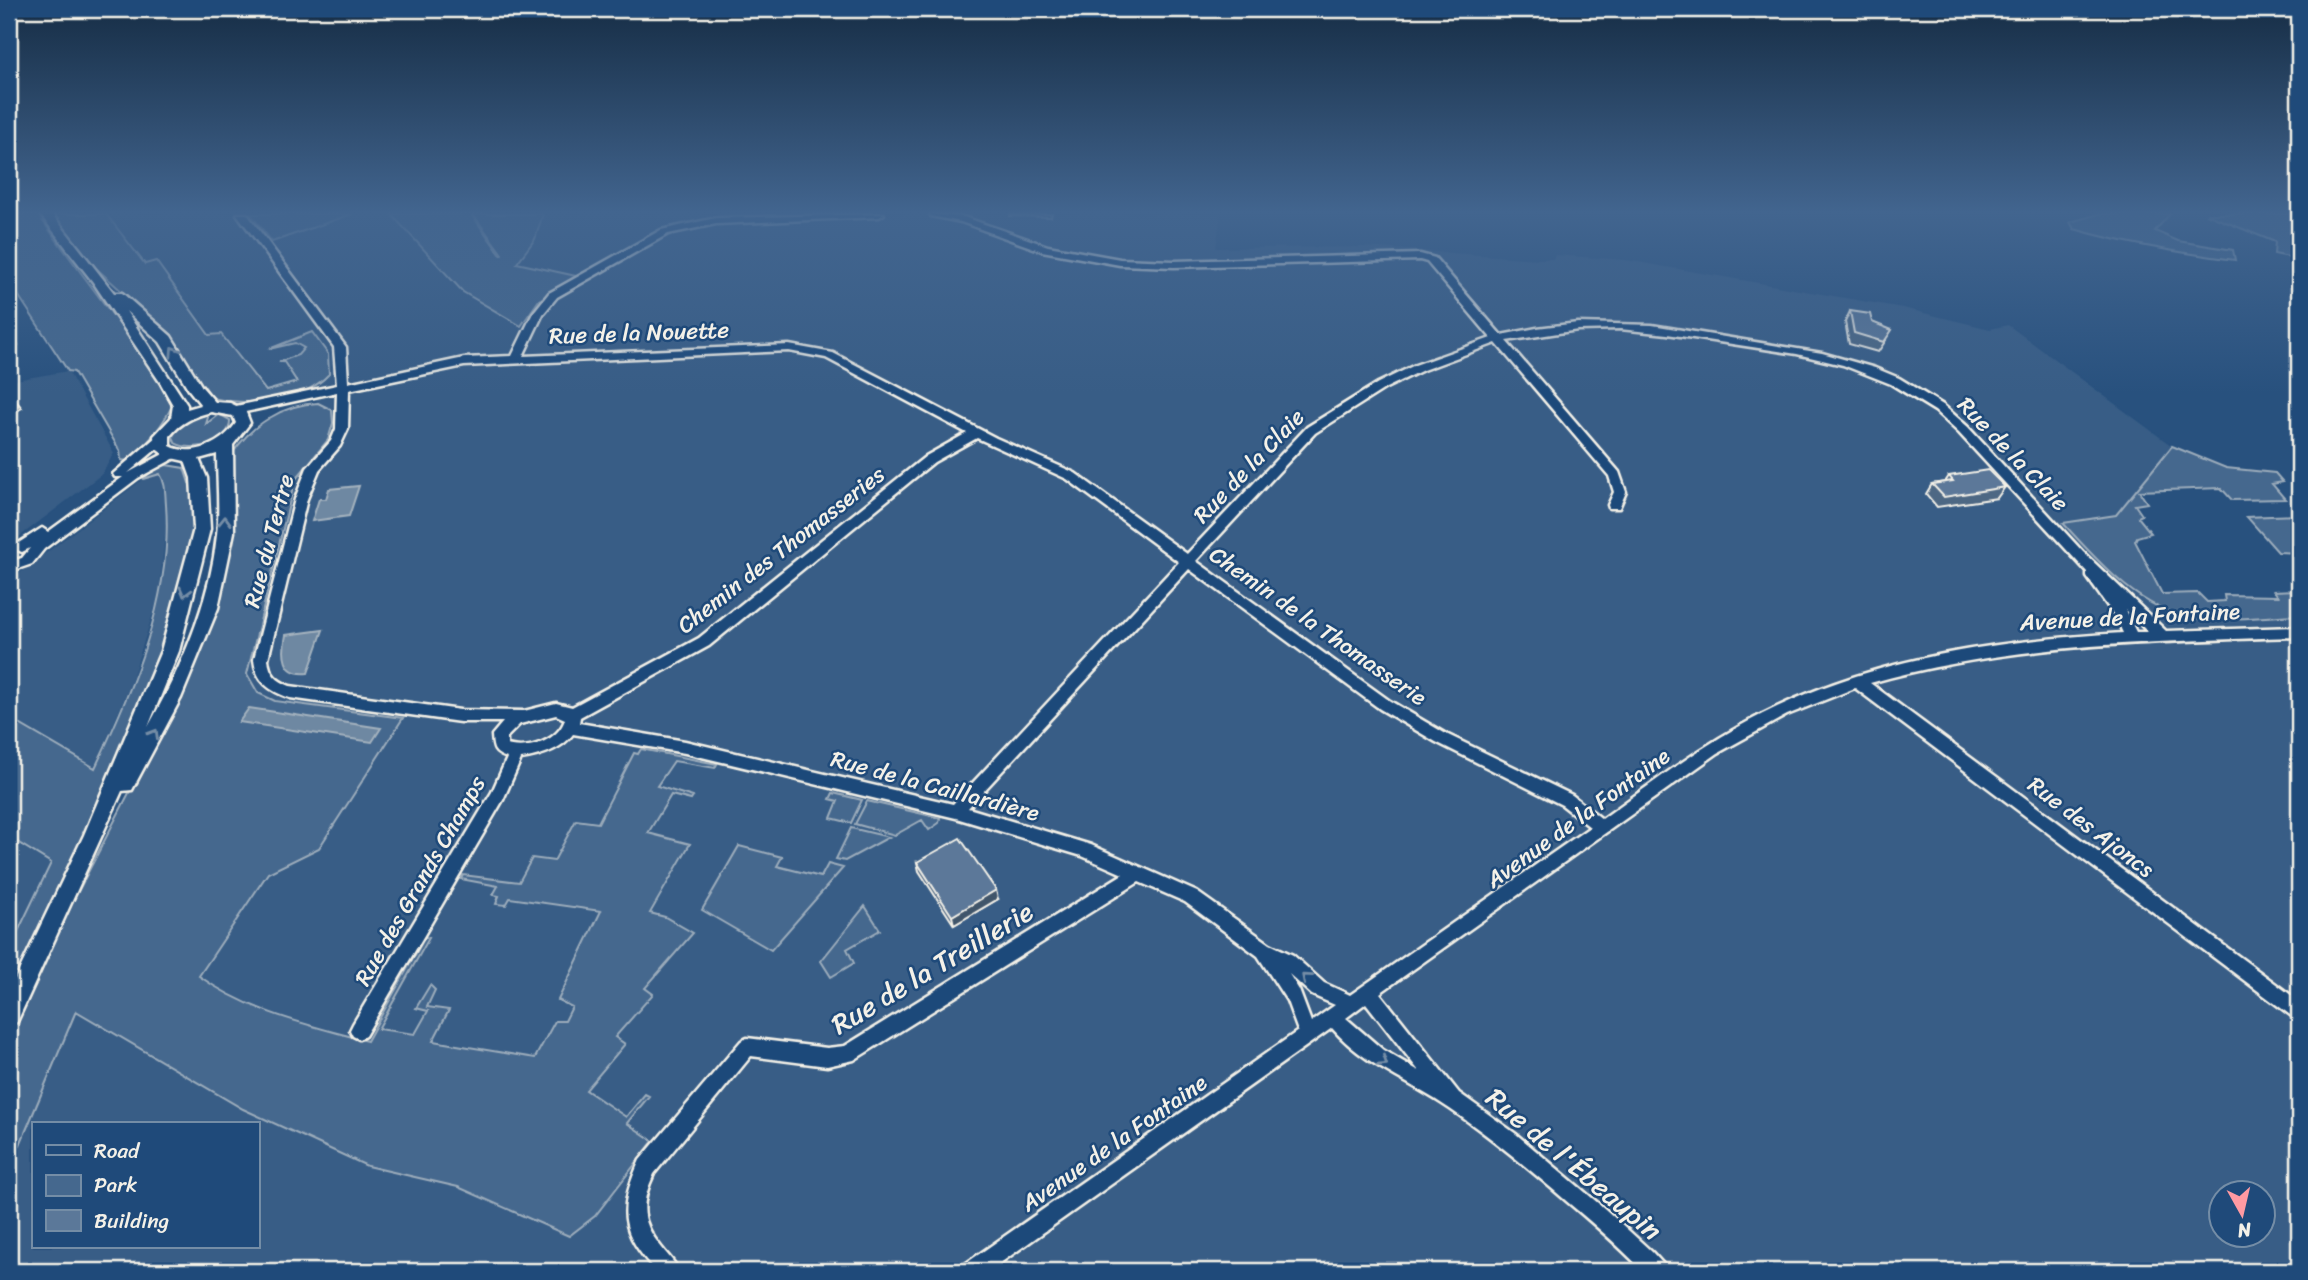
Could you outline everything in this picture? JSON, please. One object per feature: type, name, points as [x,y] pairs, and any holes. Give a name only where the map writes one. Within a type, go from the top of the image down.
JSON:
[{"type":"main road","points":[[93,274],[167,381],[180,405],[178,419]]},
{"type":"main road","points":[[98,280],[166,339],[196,390],[211,407]]},
{"type":"main road","points":[[9,1015],[94,835],[170,651],[202,529],[199,478],[182,455],[163,448],[161,439],[178,419],[211,407],[236,410],[242,417],[241,428],[225,443],[182,455]]},
{"type":"main road","points":[[94,835],[169,710],[206,623],[224,544],[225,443]]},
{"type":"street","name":"Rue du Tertre","points":[[286,274],[340,347],[342,429],[336,443],[313,468],[301,499],[261,659],[262,671],[270,683],[289,692],[460,716],[521,716]]},
{"type":"street","points":[[516,359],[538,313],[553,295],[591,274]]},
{"type":"street","points":[[1445,274],[1615,475],[1620,492],[1614,505]]},
{"type":"street","name":"Rue de la Claie","points":[[956,811],[970,793],[1318,425],[1352,401],[1394,378],[1500,338],[1554,327],[1623,326],[1795,350],[1870,370],[1922,397],[1959,426],[2091,570],[2164,638]]},
{"type":"street","name":"Rue de la Nouette","points":[[236,410],[288,401],[443,364],[789,348],[830,355],[976,433]]},
{"type":"street","name":"Rue de la Nouette","points":[[241,428],[288,401]]},
{"type":"street","name":"Chemin de la Thomasserie","points":[[976,433],[1071,476],[1385,705],[1441,738],[1567,800],[1602,828]]},
{"type":"street","name":"Chemin des Thomasseries","points":[[516,754],[559,738],[571,721],[704,642],[930,459],[976,433]]},
{"type":"street","points":[[22,550],[137,462],[161,439]]},
{"type":"street","points":[[22,550],[134,475],[182,455]]},
{"type":"street","points":[[10,567],[27,561],[22,550]]},
{"type":"street","name":"Rue de la Claie","points":[[2091,570],[2096,584],[2122,616],[2132,638]]},
{"type":"street","name":"Avenue de la Fontaine","points":[[972,1271],[1727,740],[1794,704],[1856,680],[1913,664],[1997,648],[2132,638],[2299,632]]},
{"type":"street","name":"Rue des Ajoncs","points":[[1856,680],[2299,1010]]},
{"type":"street","name":"Rue de la Caillardière","points":[[521,716],[556,709],[571,721],[956,811],[1085,850],[1191,897],[1264,950],[1287,961],[1318,989],[1350,1004]]},
{"type":"street","name":"Rue du Tertre","points":[[460,716],[486,726],[498,739],[504,751],[516,754]]},
{"type":"street","points":[[498,739],[505,726],[521,716]]},
{"type":"street","name":"Rue des Grands Champs","points":[[359,1030],[498,795],[516,754]]},
{"type":"street","name":"Rue de la Treillerie","points":[[670,1271],[644,1244],[635,1226],[636,1193],[647,1167],[747,1047],[834,1057],[848,1054],[1139,873]]},
{"type":"street","name":"Rue de la Caillardière","points":[[1264,950],[1274,971],[1296,1002],[1301,1024],[1309,1033]]},
{"type":"street","name":"Rue de l'Ébeaupin","points":[[1368,992],[1454,1100]]},
{"type":"street","name":"Rue de l'Ébeaupin","points":[[1333,1016],[1351,1038],[1384,1063],[1454,1100],[1528,1156],[1622,1235],[1656,1271]]},
{"type":"shaded area","points":[[152,274],[1705,274],[1903,308],[1990,329],[2008,325],[2172,446],[2116,515],[2063,524],[2108,572],[2153,604],[2192,618],[2299,615],[2299,1271],[9,1271],[9,1171],[291,478],[331,430],[310,388],[265,396],[195,329]]},
{"type":"shaded area","points":[[68,371],[114,453],[102,474],[11,543],[9,381]]},
{"type":"shaded area","points":[[155,474],[162,475],[167,517],[159,595],[130,685],[95,768],[9,718],[9,581],[143,479]]},
{"type":"shaded area","points":[[359,486],[349,516],[312,521],[319,499],[326,499],[329,489]]},
{"type":"shaded area","points":[[323,630],[308,673],[293,671],[284,656],[286,635]]},
{"type":"shaded area","points":[[249,708],[381,728],[372,742],[239,722]]},
{"type":"shaded area","points":[[9,837],[51,863],[9,950]]},
{"type":"green space","points":[[9,274],[82,274],[147,361],[173,403],[154,434],[128,461],[121,460],[120,451],[74,372],[68,371],[9,281]]},
{"type":"green space","points":[[102,274],[165,274],[209,335],[221,334],[266,391],[297,382],[284,362],[279,362],[298,355],[304,348],[295,343],[269,349],[312,332],[328,354],[329,374],[305,391],[274,400],[242,402],[212,398],[205,387],[201,388],[157,323]]},
{"type":"green space","points":[[446,274],[576,276],[539,300],[521,326],[463,292]]},
{"type":"green space","points":[[318,403],[332,410],[333,423],[328,440],[295,480],[247,674],[258,693],[275,701],[403,718],[319,848],[268,873],[199,976],[259,1008],[367,1041],[425,937],[429,938],[378,1029],[415,1034],[428,1011],[416,1008],[430,985],[435,990],[427,1007],[449,1010],[433,1041],[535,1058],[555,1021],[565,1021],[572,1007],[558,1000],[601,911],[510,898],[506,905],[496,904],[499,896],[493,895],[498,886],[461,879],[463,875],[519,882],[532,858],[554,861],[576,820],[598,823],[634,753],[638,754],[641,749],[717,764],[715,768],[674,761],[657,786],[693,797],[691,800],[671,795],[648,833],[690,844],[650,913],[665,917],[693,933],[645,988],[653,994],[615,1037],[625,1044],[586,1090],[626,1117],[645,1094],[649,1096],[627,1123],[653,1141],[595,1216],[569,1236],[458,1187],[367,1166],[243,1109],[76,1011],[9,1171],[9,1034],[66,915],[179,696],[215,601],[229,472],[234,470],[232,454],[249,434],[269,418],[293,407]]},
{"type":"green space","points":[[209,414],[206,424],[219,414],[230,420],[224,435],[200,446],[182,446],[175,443],[173,436],[179,428],[193,419]]},
{"type":"green space","points":[[2172,446],[2226,468],[2275,473],[2283,482],[2272,484],[2285,499],[2232,500],[2221,488],[2139,491],[2147,503],[2135,505],[2142,515],[2138,517],[2151,533],[2137,537],[2135,541],[2162,594],[2198,593],[2207,602],[2225,601],[2224,595],[2278,596],[2274,591],[2299,590],[2299,615],[2215,619],[2191,618],[2171,613],[2136,594],[2120,581],[2063,523],[2116,515]]},
{"type":"green space","points":[[166,465],[184,468],[189,483],[195,481],[194,529],[179,607],[104,792],[9,992],[9,950],[51,863],[9,837],[9,718],[95,768],[136,673],[157,607],[167,539],[165,489],[160,474],[143,479],[155,468]]},
{"type":"green space","points":[[2298,515],[2299,553],[2278,552],[2247,517]]},
{"type":"green space","points":[[833,793],[862,800],[851,823],[831,818],[838,801],[830,799]]},
{"type":"green space","points":[[867,801],[940,818],[939,823],[929,830],[922,820],[895,835],[855,824]]},
{"type":"green space","points":[[851,828],[889,837],[845,861],[836,859]]},
{"type":"green space","points":[[739,846],[782,857],[777,866],[821,877],[828,864],[843,868],[771,950],[702,910]]},
{"type":"green space","points":[[865,906],[880,930],[847,949],[854,963],[831,977],[821,961]]},
{"type":"building","points":[[1850,311],[1870,314],[1872,322],[1892,330],[1884,342],[1854,333]]},
{"type":"building","points":[[1988,470],[2005,487],[1944,497],[1932,484],[1953,481],[1949,476]]},
{"type":"building","points":[[960,838],[996,890],[952,916],[917,862]]}]
